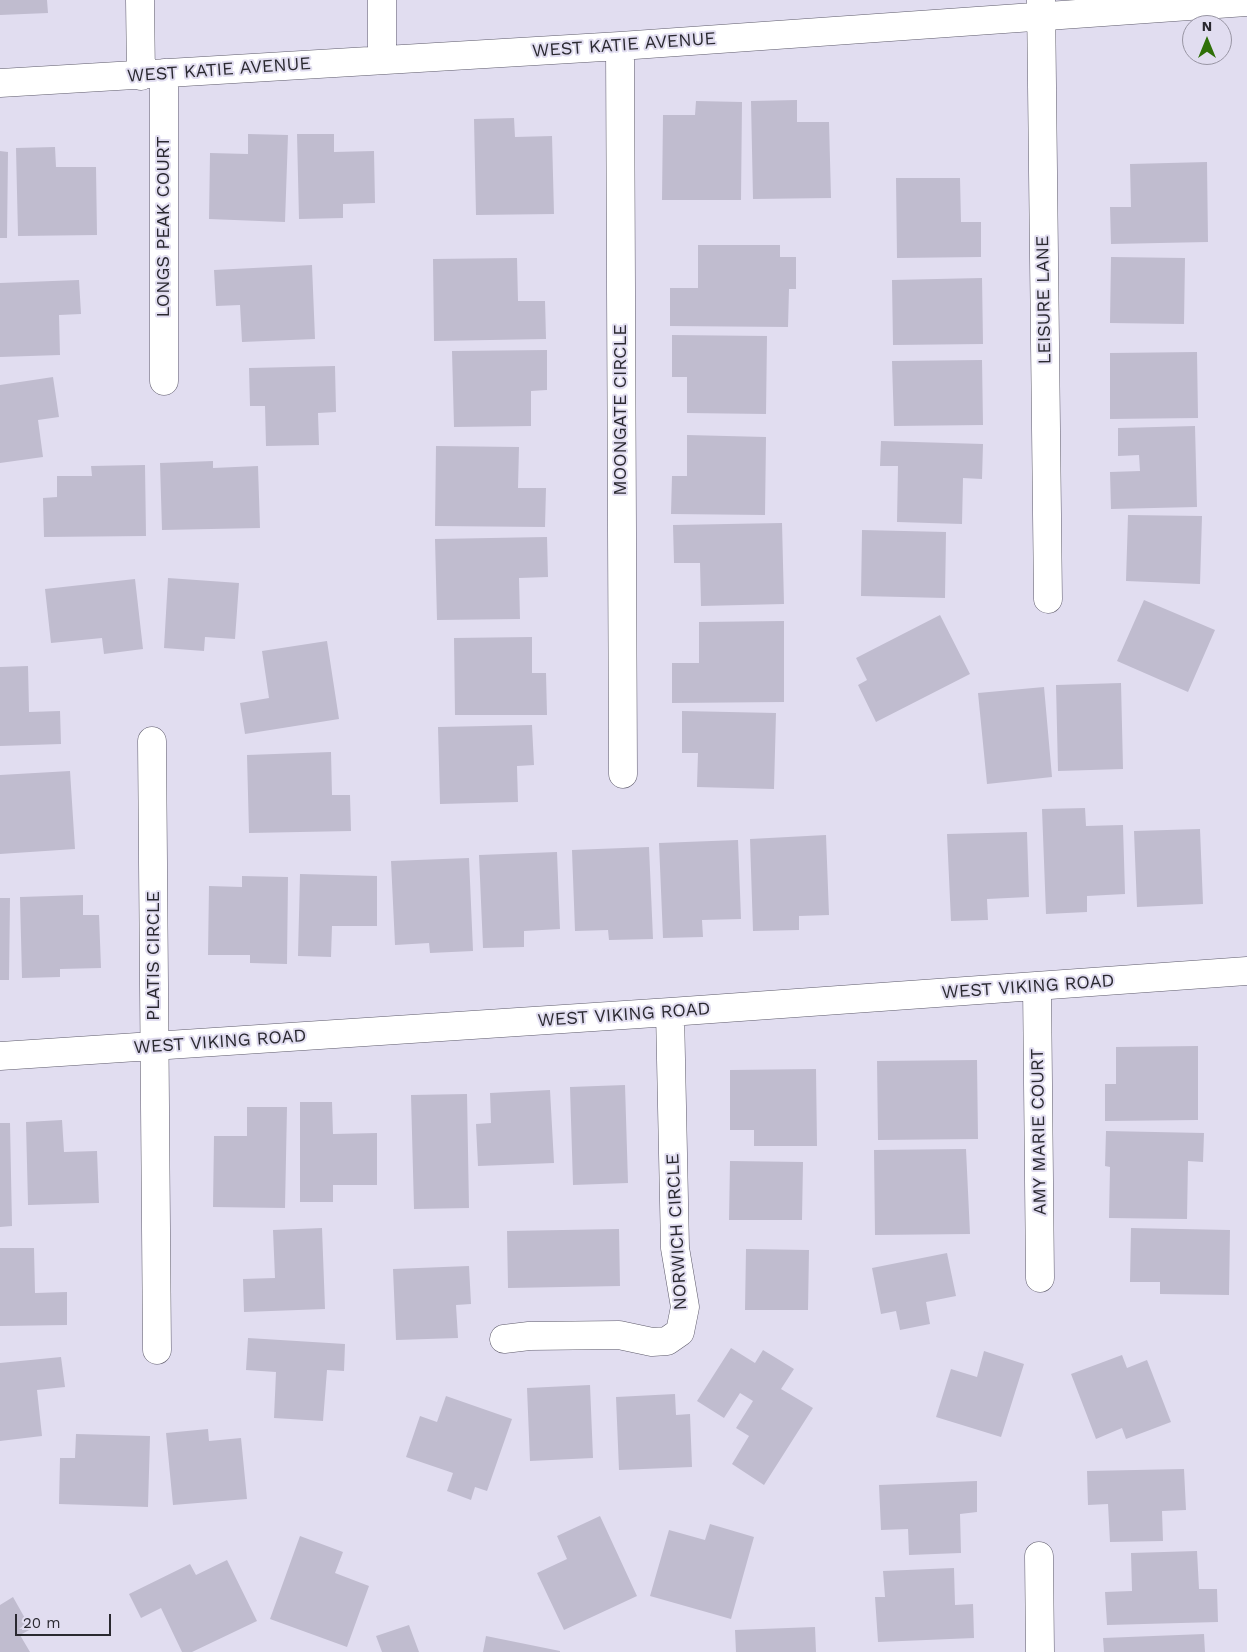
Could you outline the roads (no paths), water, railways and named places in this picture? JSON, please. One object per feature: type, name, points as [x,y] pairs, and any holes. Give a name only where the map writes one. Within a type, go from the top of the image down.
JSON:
[{"type":"street","name":"LONGS PEAK COURT","points":[[140,0],[152,75],[164,381]]},
{"type":"street","points":[[382,0],[382,60]]},
{"type":"street","name":"WEST KATIE AVENUE","points":[[0,83],[620,46],[1041,8],[1247,2]]},
{"type":"street","name":"LEISURE LANE","points":[[1041,8],[1048,599]]},
{"type":"street","name":"MOONGATE CIRCLE","points":[[620,46],[622,774]]},
{"type":"street","name":"PLATIS CIRCLE","points":[[152,741],[157,1350]]},
{"type":"street","name":"WEST VIKING ROAD","points":[[0,1056],[670,1012],[1247,971]]},
{"type":"street","name":"AMY MARIE COURT","points":[[1037,986],[1040,1278]]},
{"type":"street","name":"NORWICH CIRCLE","points":[[504,1339],[529,1336],[620,1335],[652,1342],[667,1341],[680,1332],[685,1306],[675,1248],[670,1012]]},
{"type":"street","points":[[1039,1556],[1040,1652]]}]
